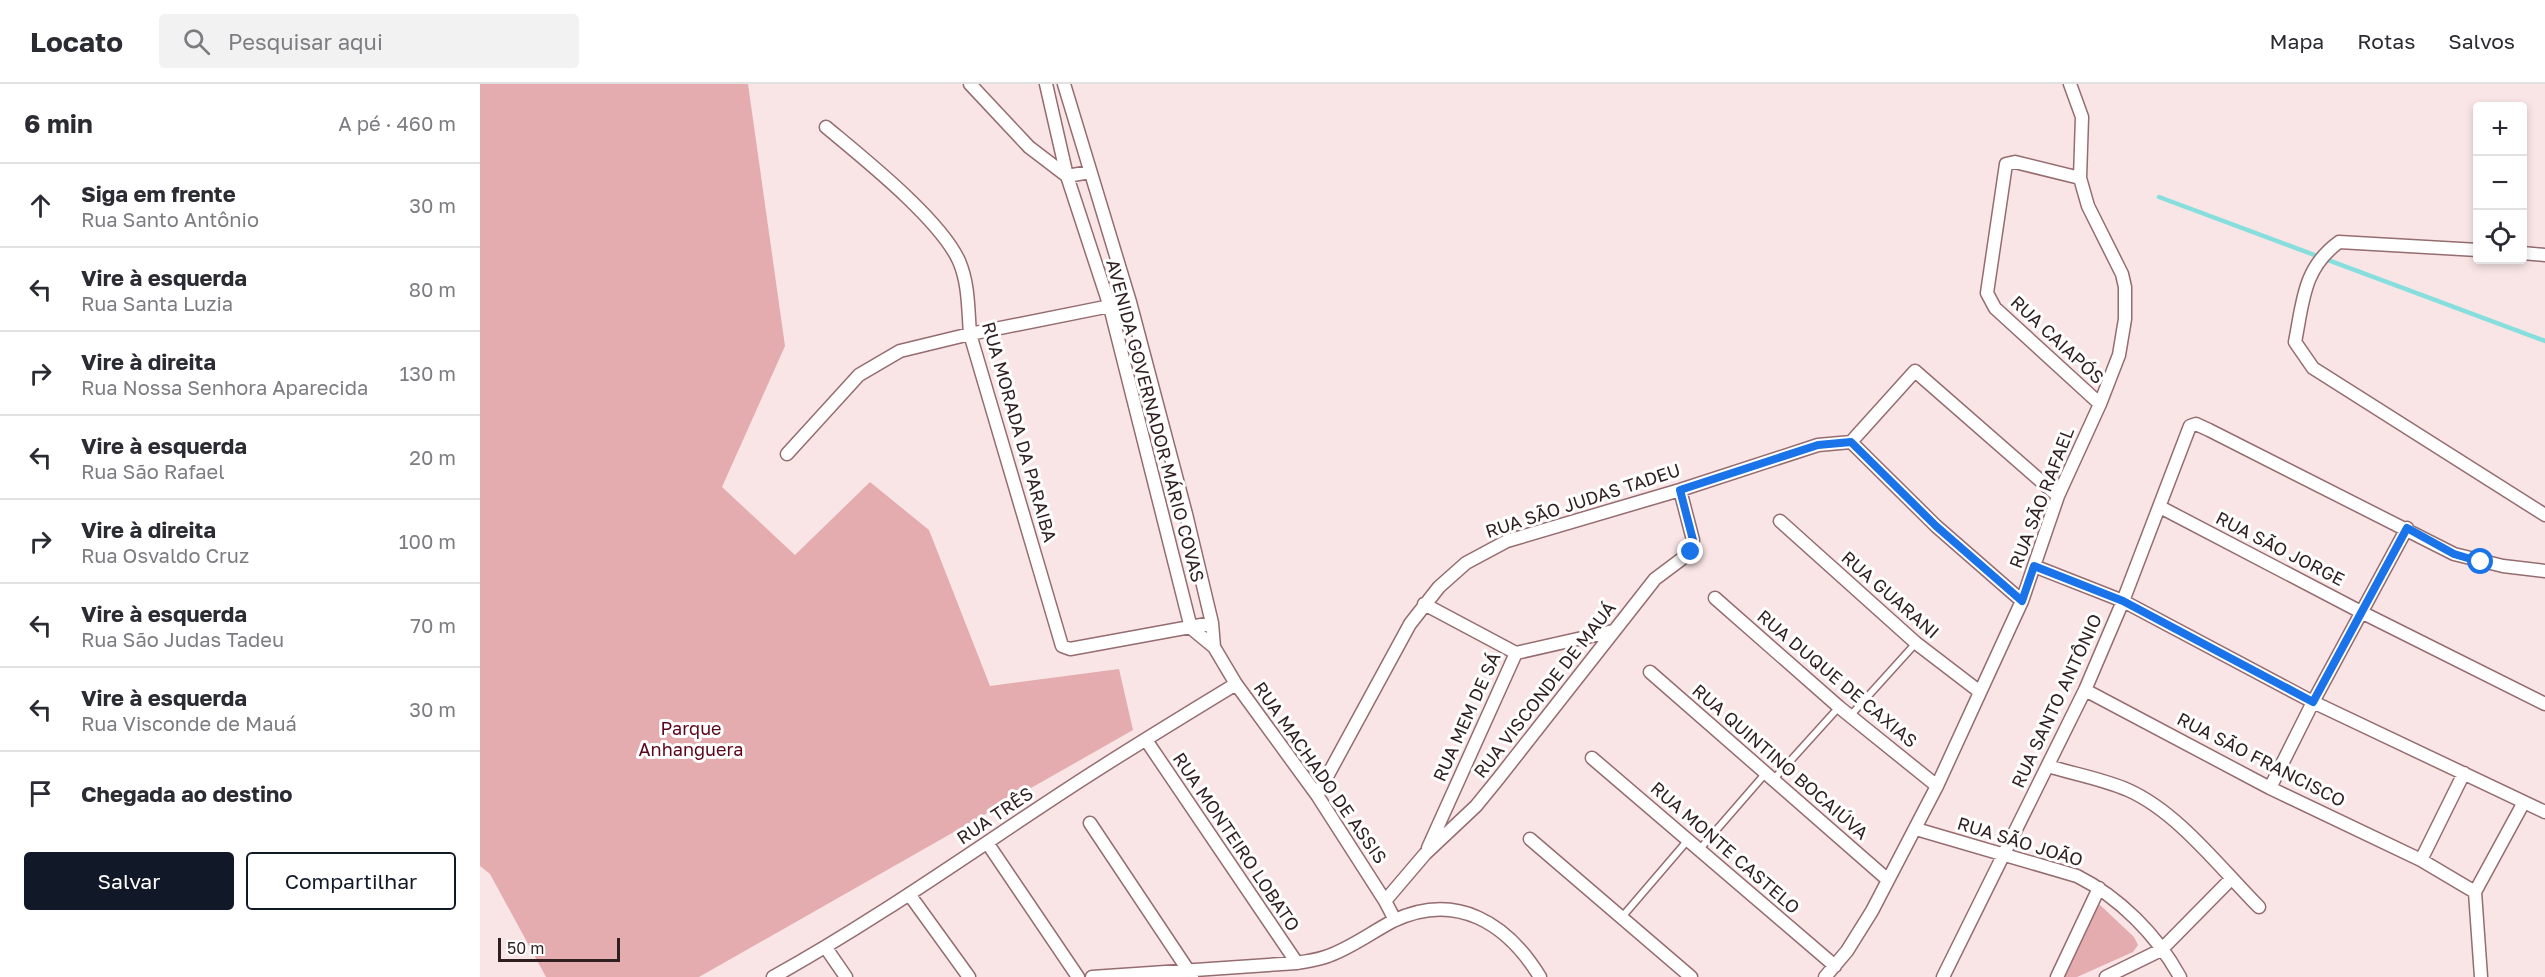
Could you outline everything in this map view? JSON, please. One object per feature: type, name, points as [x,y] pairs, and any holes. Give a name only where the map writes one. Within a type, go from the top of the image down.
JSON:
[{"type":"street","points":[[970,84],[1029,147],[1067,176],[1090,172]]},
{"type":"street","name":"AVENIDA GOVERNADOR MÁRIO COVAS","points":[[1046,84],[1067,176],[1110,307],[1191,628]]},
{"type":"street","name":"AVENIDA GOVERNADOR MÁRIO COVAS","points":[[1064,84],[1130,302],[1212,623]]},
{"type":"street","name":"RUA SÃO RAFAEL","points":[[1825,977],[1856,938],[1937,786],[2022,601],[2058,496],[2100,404],[2119,354],[2125,319],[2125,287],[2122,274],[2088,206],[2080,178],[2082,117],[2070,84]]},
{"type":"street","name":"RUA MORADA DA PARAIBA","points":[[826,127],[919,211],[952,249],[965,281],[970,334],[1062,646],[1070,649],[1212,623]]},
{"type":"street","name":"RUA CAIAPÓS","points":[[2080,178],[2016,162],[2006,164],[1986,288],[1990,302],[2100,404]]},
{"type":"street","points":[[2473,250],[2339,242],[2320,257],[2308,280],[2295,342],[2313,368],[2545,515]]},
{"type":"street","points":[[2527,253],[2545,255]]},
{"type":"street","points":[[787,454],[859,375],[900,351],[970,334],[1130,302]]},
{"type":"street","points":[[2022,601],[1936,526],[1851,442],[1912,373],[1917,371],[2058,496]]},
{"type":"street","name":"RUA SANTO ANTÔNIO","points":[[1943,977],[2085,690],[2160,507],[2187,429],[2194,424],[2407,528],[2454,554],[2503,566],[2545,571]]},
{"type":"street","name":"RUA SÃO JUDAS TADEU","points":[[1317,795],[1406,632],[1424,604],[1466,562],[1498,544],[1680,490],[1818,445],[1851,442]]},
{"type":"street","points":[[1150,464],[1170,459]]},
{"type":"street","name":"RUA VISCONDE DE MAUÁ","points":[[1385,901],[1425,854],[1476,806],[1655,579],[1671,565],[1689,555],[1693,549],[1693,540],[1680,490]]},
{"type":"street","name":"RUA SÃO JORGE","points":[[2160,507],[2361,612],[2545,704]]},
{"type":"street","name":"RUA GUARANI","points":[[1780,521],[1916,643],[1980,692]]},
{"type":"street","points":[[2270,788],[2313,702],[2407,528]]},
{"type":"street","points":[[2034,566],[2123,601],[2313,702],[2545,812]]},
{"type":"street","name":"RUA DUQUE DE CAXIAS","points":[[1715,598],[1839,707],[1937,786]]},
{"type":"street","points":[[1424,604],[1516,653]]},
{"type":"street","name":"RUA MACHADO DE ASSIS","points":[[1212,623],[1214,647]]},
{"type":"street","name":"RUA MACHADO DE ASSIS","points":[[1191,628],[1214,647],[1236,684],[1317,795],[1395,920]]},
{"type":"street","name":"RUA MEM DE SÁ","points":[[1425,854],[1516,653],[1613,632]]},
{"type":"street","name":"RUA QUINTINO BOCAIÚVA","points":[[1650,672],[1888,880]]},
{"type":"street","name":"RUA TRÊS","points":[[773,977],[826,948],[1236,684]]},
{"type":"street","name":"RUA SÃO FRANCISCO","points":[[2085,690],[2270,788],[2421,860],[2475,892]]},
{"type":"street","name":"RUA MONTEIRO LOBATO","points":[[1146,740],[1297,963]]},
{"type":"street","name":"RUA MONTE CASTELO","points":[[1592,758],[1835,966]]},
{"type":"street","points":[[2048,766],[2126,790],[2143,798],[2193,839],[2259,907]]},
{"type":"street","points":[[2421,860],[2464,773]]},
{"type":"street","points":[[2481,977],[2475,892],[2524,802]]},
{"type":"street","points":[[1090,823],[1191,974]]},
{"type":"street","name":"RUA SÃO JOÃO","points":[[1916,829],[2077,876],[2100,888],[2128,912],[2162,950],[2180,977]]},
{"type":"street","points":[[1530,839],[1691,977]]},
{"type":"street","points":[[988,844],[1078,977]]},
{"type":"street","points":[[2106,977],[2162,950],[2231,879]]},
{"type":"street","points":[[2057,977],[2100,888]]},
{"type":"street","points":[[909,894],[969,977]]},
{"type":"street","points":[[1092,977],[1191,974],[1297,963],[1329,956],[1395,920],[1428,909],[1467,913],[1489,922],[1520,948],[1540,977]]},
{"type":"street","points":[[826,948],[846,977]]},
{"type":"lane","points":[[1850,716],[1916,643]]},
{"type":"lane","points":[[1699,850],[1839,707]]},
{"type":"lane","points":[[1622,917],[1688,840]]},
{"type":"green space","name":"Parque Anhanguera","points":[[480,84],[748,84],[785,346],[722,487],[795,555],[870,482],[929,530],[990,686],[1119,669],[1133,730],[699,977],[546,977],[490,874],[480,866]]},
{"type":"green space","points":[[2099,904],[2134,937],[2138,945],[2133,952],[2077,977],[2063,977]]},
{"type":"waterway","points":[[2159,197],[2545,341]]},
{"type":"route","points":[[1691,552],[1694,545],[1680,490],[1818,445],[1851,442],[1936,526],[2022,601],[2034,566],[2123,601],[2313,702],[2407,528],[2454,554],[2481,562]]}]
